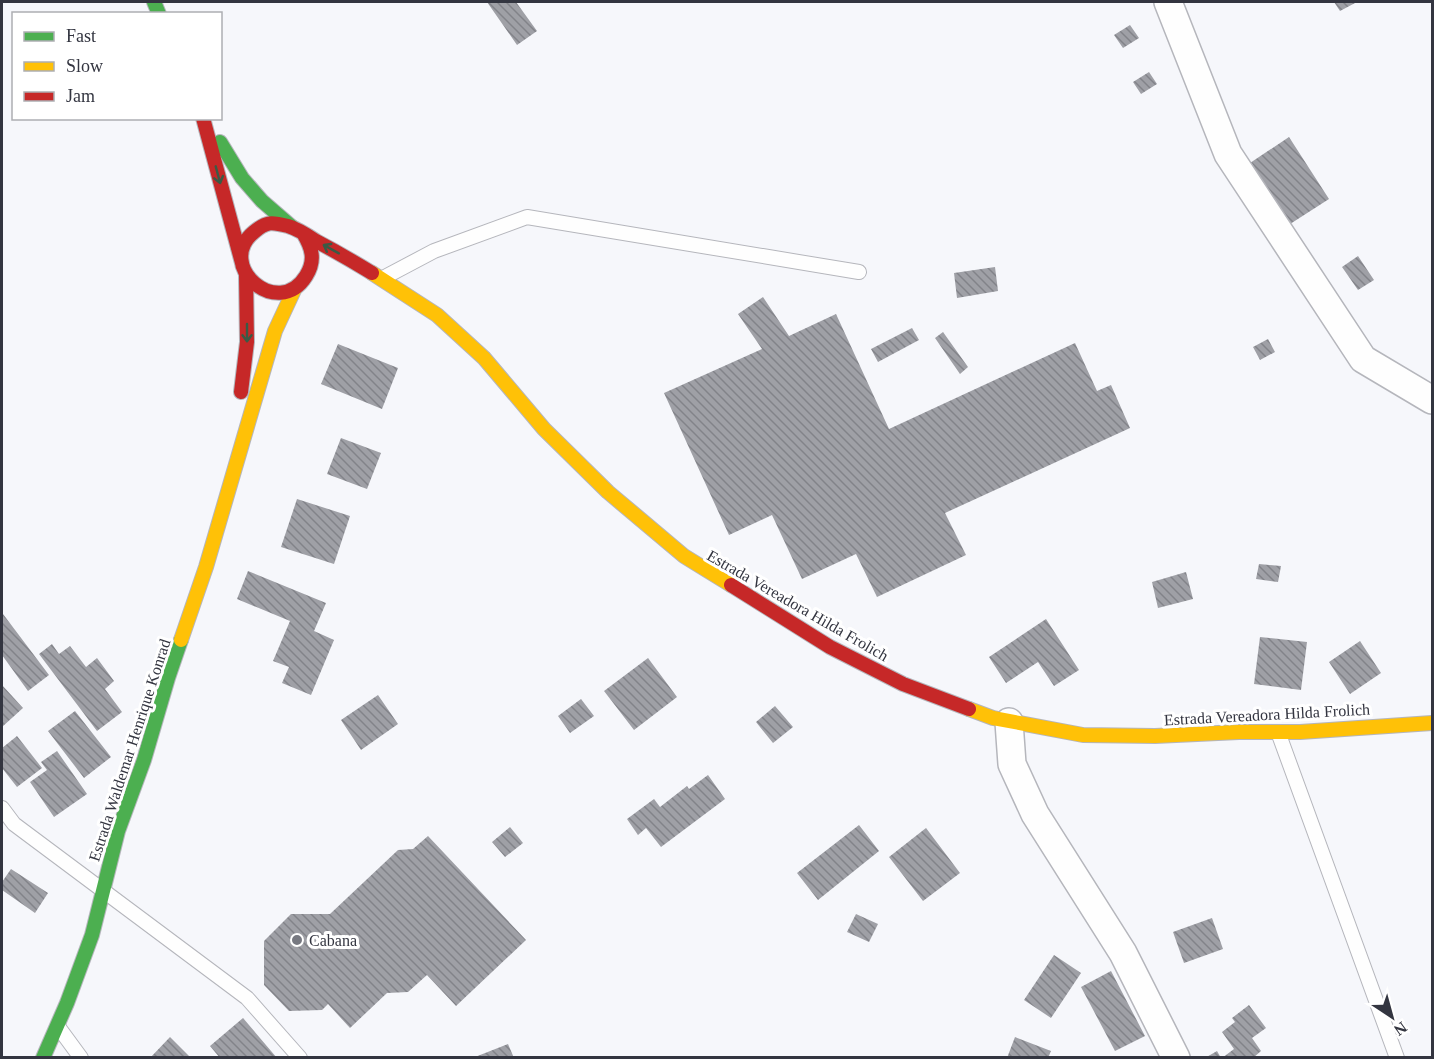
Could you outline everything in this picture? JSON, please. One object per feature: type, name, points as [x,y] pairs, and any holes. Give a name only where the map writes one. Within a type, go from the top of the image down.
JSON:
[{"type":"main road","points":[[205,120],[242,178],[262,201],[308,242],[312,254],[311,267],[299,283]]},
{"type":"main road","points":[[205,120],[244,269],[256,286],[268,291],[282,292],[327,269],[359,265]]},
{"type":"main road","points":[[244,269],[242,249],[249,236],[260,226],[274,222],[297,230]]},
{"type":"main road","name":"Estrada Vereadora Hilda Frolich","points":[[297,230],[359,265],[437,315],[484,358],[544,429],[608,492],[684,556],[831,647],[903,684],[993,718],[1083,735],[1155,736],[1278,732],[1432,723]]},
{"type":"main road","name":"Estrada Waldemar Henrique Konrad","points":[[241,450],[238,426],[247,342],[244,269]]},
{"type":"main road","name":"Estrada Waldemar Henrique Konrad","points":[[43,1058],[92,934],[118,831],[144,760],[168,678],[206,567],[275,331],[299,283]]},
{"type":"street","points":[[1168,2],[1228,154],[1363,359],[1432,400]]},
{"type":"street","points":[[1009,722],[1012,764],[1035,814],[1123,953],[1176,1058]]},
{"type":"lane","points":[[382,279],[434,251],[527,217],[859,272]]},
{"type":"lane","points":[[1278,732],[1397,1058]]},
{"type":"lane","points":[[2,808],[14,824],[247,998],[300,1058]]},
{"type":"lane","points":[[57,1025],[81,1058]]},
{"type":"building","points":[[487,2],[516,2],[537,31],[517,45]]},
{"type":"building","points":[[1334,2],[1357,2],[1340,11]]},
{"type":"building","points":[[1130,25],[1139,38],[1123,48],[1114,35]]},
{"type":"building","points":[[1149,72],[1157,84],[1141,94],[1133,82]]},
{"type":"building","points":[[1289,137],[1329,199],[1287,226],[1247,165]]},
{"type":"building","points":[[1358,256],[1374,280],[1358,290],[1342,267]]},
{"type":"building","points":[[995,267],[998,291],[957,298],[954,273]]},
{"type":"building","points":[[763,297],[789,336],[836,314],[889,429],[1075,343],[1097,391],[1111,385],[1130,428],[945,513],[966,555],[877,597],[856,554],[802,579],[772,515],[729,535],[664,393],[762,349],[738,314]]},
{"type":"building","points":[[912,328],[919,340],[878,362],[871,349]]},
{"type":"building","points":[[943,332],[968,367],[960,374],[935,338]]},
{"type":"building","points":[[1268,339],[1275,352],[1260,360],[1253,347]]},
{"type":"building","points":[[338,344],[398,368],[382,409],[321,384]]},
{"type":"building","points":[[341,438],[381,453],[367,489],[327,474]]},
{"type":"building","points":[[297,499],[350,516],[334,564],[281,547]]},
{"type":"building","points":[[1259,564],[1281,566],[1278,582],[1256,579]]},
{"type":"building","points":[[248,571],[326,603],[314,631],[334,640],[311,695],[282,683],[289,667],[273,661],[290,621],[237,599]]},
{"type":"building","points":[[1186,572],[1193,599],[1158,608],[1152,582]]},
{"type":"building","points":[[3,614],[49,675],[28,691],[2,655]]},
{"type":"building","points":[[1046,619],[1079,670],[1054,686],[1038,662],[1006,683],[989,657]]},
{"type":"building","points":[[1260,637],[1307,642],[1301,690],[1254,684]]},
{"type":"building","points":[[1360,641],[1381,673],[1350,694],[1329,662]]},
{"type":"building","points":[[52,644],[59,654],[70,646],[86,667],[97,658],[114,681],[105,689],[122,712],[97,731],[39,654]]},
{"type":"building","points":[[648,658],[677,697],[634,730],[604,691]]},
{"type":"building","points":[[2,685],[23,708],[2,727]]},
{"type":"building","points":[[378,695],[398,724],[361,750],[341,720]]},
{"type":"building","points":[[581,699],[594,716],[570,733],[558,716]]},
{"type":"building","points":[[775,706],[793,727],[773,743],[756,722]]},
{"type":"building","points":[[75,711],[111,757],[84,778],[48,731]]},
{"type":"building","points":[[17,736],[42,768],[17,787],[2,768],[2,748]]},
{"type":"building","points":[[57,751],[87,794],[54,817],[30,782],[47,770],[41,762]]},
{"type":"building","points":[[708,775],[725,799],[661,847],[646,828],[638,835],[627,819],[654,799],[660,807],[687,786],[689,789]]},
{"type":"building","points":[[859,825],[879,851],[818,900],[797,873]]},
{"type":"building","points":[[510,827],[523,843],[505,857],[492,842]]},
{"type":"building","points":[[926,828],[960,873],[923,901],[889,857]]},
{"type":"building","points":[[428,836],[526,940],[456,1006],[427,975],[408,992],[387,993],[350,1028],[328,1004],[322,1010],[289,1011],[264,985],[264,941],[291,914],[330,914],[398,850],[413,849]]},
{"type":"building","points":[[11,869],[48,893],[35,913],[2,890],[2,882]]},
{"type":"building","points":[[856,914],[878,924],[869,942],[847,932]]},
{"type":"building","points":[[1212,918],[1223,949],[1184,963],[1173,932]]},
{"type":"building","points":[[1054,955],[1081,973],[1051,1018],[1024,1000]]},
{"type":"building","points":[[1111,971],[1145,1036],[1115,1051],[1081,987]]},
{"type":"building","points":[[1249,1005],[1266,1028],[1252,1038],[1261,1051],[1253,1058],[1222,1058],[1234,1049],[1222,1032],[1235,1022],[1232,1018]]},
{"type":"building","points":[[243,1018],[277,1058],[220,1058],[210,1046]]},
{"type":"building","points":[[170,1037],[191,1058],[150,1058]]},
{"type":"building","points":[[1015,1037],[1051,1051],[1048,1058],[1007,1058]]},
{"type":"building","points":[[508,1044],[514,1058],[475,1058],[475,1057]]},
{"type":"building","points":[[1217,1051],[1221,1058],[1205,1058]]},
{"type":"traffic: fast","points":[[154,2],[158,12]]},
{"type":"traffic: fast","points":[[220,142],[242,178],[262,201],[292,227]]},
{"type":"traffic: fast","points":[[43,1058],[67,1003],[92,935],[118,831],[144,760],[181,640]]},
{"type":"traffic: slow","points":[[372,273],[437,315],[484,358],[544,429],[608,492],[684,556],[731,585]]},
{"type":"traffic: slow","points":[[181,640],[206,567],[275,331],[295,288]]},
{"type":"traffic: slow","points":[[969,709],[993,718],[1083,735],[1155,736],[1300,732],[1432,723]]},
{"type":"traffic: jam","points":[[204,120],[242,263]]},
{"type":"traffic: jam","points":[[303,233],[311,249],[312,259],[306,276],[294,288],[280,293],[267,291],[254,283],[245,272],[241,259],[244,245],[254,232],[270,223],[299,230],[372,273]]},
{"type":"traffic: jam","points":[[241,392],[247,342],[246,274]]},
{"type":"traffic: jam","points":[[731,585],[830,647],[903,684],[969,709]]},
{"type":"place","name":"Cabana","points":[[297,940]]}]
